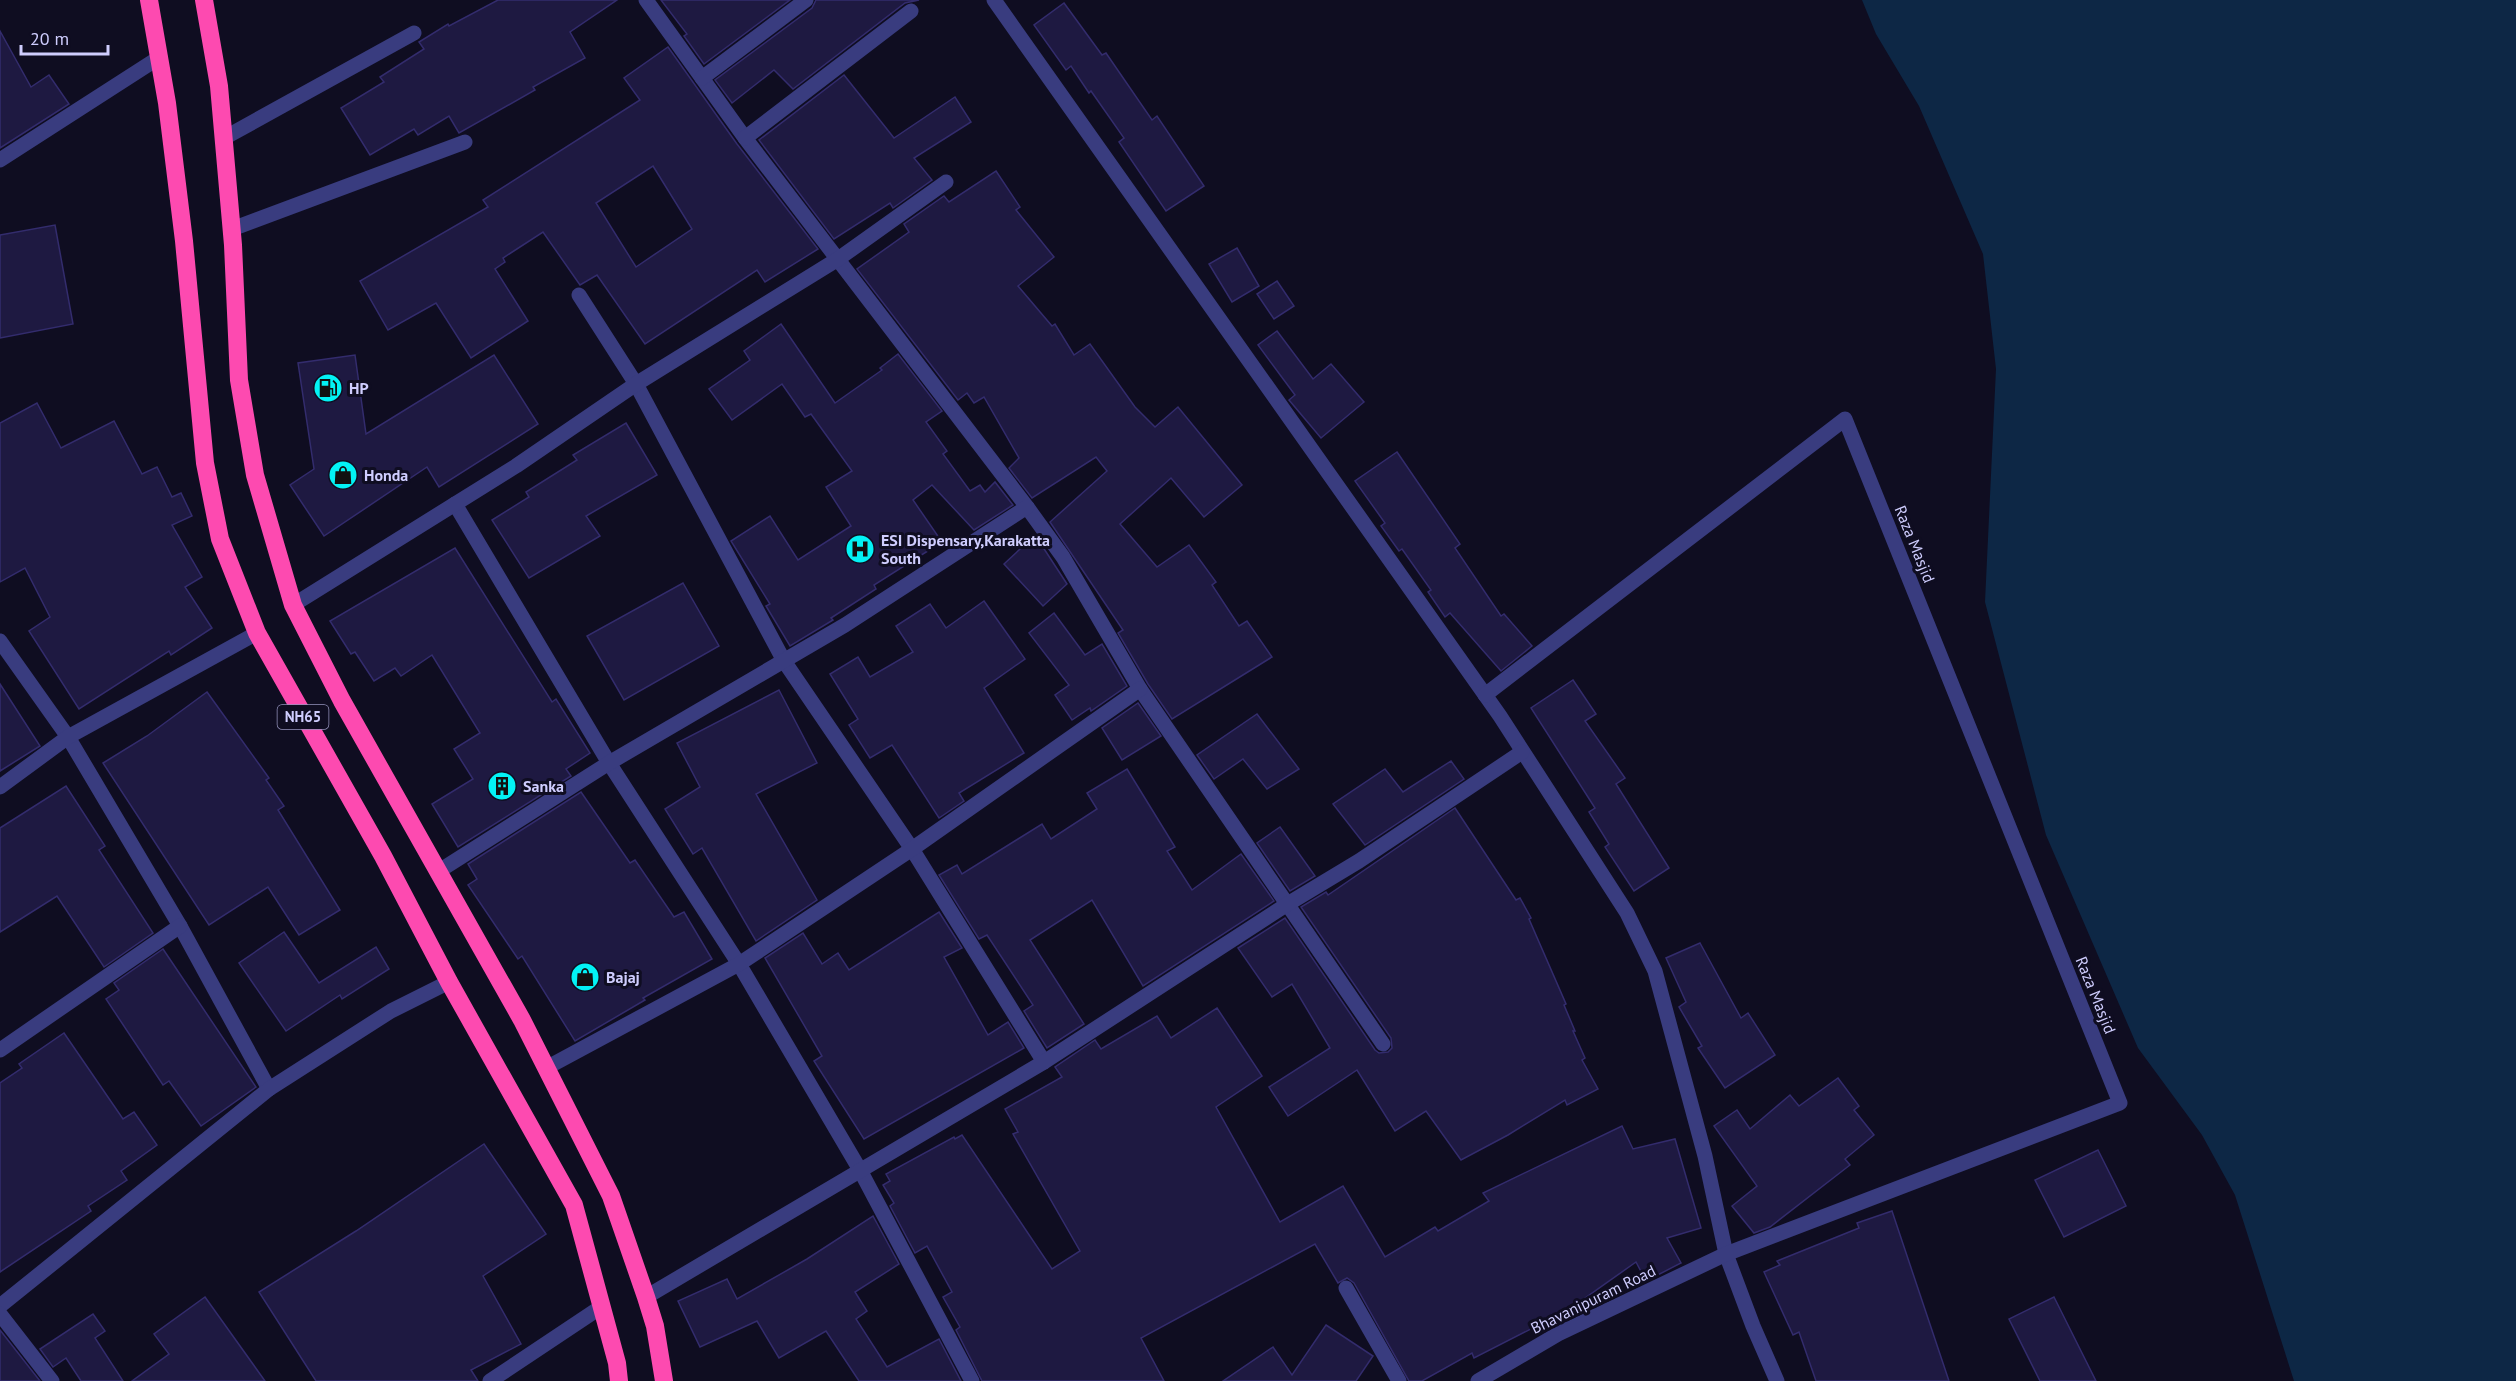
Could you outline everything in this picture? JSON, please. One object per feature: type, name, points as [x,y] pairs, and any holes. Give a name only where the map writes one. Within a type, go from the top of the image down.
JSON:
[{"type":"highway","name":"NH65","points":[[149,0],[160,57],[183,241],[205,463],[220,539],[257,633],[383,856],[449,982],[574,1205],[617,1363],[619,1381]]},
{"type":"highway","name":"NH65","points":[[204,0],[219,86],[224,138],[232,229],[239,380],[255,475],[293,605],[342,701],[522,1020],[611,1196],[646,1297],[664,1381]]},
{"type":"street","points":[[646,0],[745,138],[1063,557],[1140,689],[1383,1044]]},
{"type":"street","points":[[702,78],[806,0]]},
{"type":"street","points":[[994,0],[1485,695],[1627,913],[1655,971],[1705,1156],[1726,1254],[1777,1381]]},
{"type":"street","points":[[745,138],[911,11]]},
{"type":"street","points":[[224,138],[414,33]]},
{"type":"street","points":[[0,160],[160,57]]},
{"type":"street","points":[[232,229],[465,142]]},
{"type":"street","points":[[293,605],[516,466],[636,384],[838,260],[946,182]]},
{"type":"street","points":[[579,295],[636,384],[784,661],[912,849],[1044,1062]]},
{"type":"street","name":"Raza Masjid","points":[[1485,695],[1845,419],[2120,1103]]},
{"type":"street","points":[[455,504],[609,763],[739,964],[860,1170],[972,1381]]},
{"type":"street","points":[[439,871],[609,763],[845,625],[1027,507]]},
{"type":"street","points":[[0,787],[68,737],[257,633]]},
{"type":"street","points":[[0,641],[68,737],[180,926],[269,1089]]},
{"type":"street","points":[[546,1068],[739,964],[912,849],[1140,689]]},
{"type":"street","points":[[646,1297],[1044,1062],[1286,905],[1359,861],[1522,752]]},
{"type":"street","points":[[0,1050],[180,926]]},
{"type":"street","points":[[0,1306],[269,1089],[391,1011],[449,982]]},
{"type":"street","name":"Bhavanipuram Road","points":[[1478,1381],[1558,1334],[1726,1254],[2120,1103]]},
{"type":"street","points":[[1346,1288],[1398,1381]]},
{"type":"street","points":[[490,1381],[601,1307]]},
{"type":"street","points":[[0,1314],[52,1381]]},
{"type":"water","points":[[1862,0],[2516,0],[2516,1381],[2294,1381],[2235,1195],[2202,1135],[2138,1048],[2046,835],[1985,602],[1996,369],[1983,254],[1919,106],[1876,34]]},
{"type":"building","points":[[498,0],[617,0],[570,32],[585,58],[533,87],[535,90],[459,133],[449,116],[418,135],[414,129],[370,155],[341,108],[384,82],[380,77],[424,49],[419,42],[448,24],[449,26]]},
{"type":"building","points":[[661,0],[790,0],[704,64],[684,36],[687,34]]},
{"type":"building","points":[[816,0],[919,0],[905,3],[793,89],[774,70],[732,103],[715,80],[812,8]]},
{"type":"building","points":[[1064,3],[1102,55],[1106,53],[1152,120],[1157,116],[1204,186],[1166,211],[1119,142],[1124,138],[1091,91],[1089,93],[1071,66],[1066,70],[1034,25]]},
{"type":"building","points":[[0,31],[31,87],[49,75],[69,104],[0,148]]},
{"type":"building","points":[[668,47],[737,144],[818,249],[765,282],[757,270],[645,344],[597,275],[580,285],[543,232],[503,258],[505,262],[495,269],[528,321],[471,358],[436,303],[388,330],[360,281],[488,207],[483,200],[640,100],[624,78]],"holes":[[[653,166],[692,229],[636,267],[596,203]]]},
{"type":"building","points":[[844,75],[894,138],[955,97],[971,122],[914,158],[932,180],[893,208],[890,203],[834,239],[759,140]]},
{"type":"building","points":[[996,171],[1020,207],[1016,210],[1054,257],[1018,286],[1052,326],[1055,324],[1074,355],[1090,344],[1135,407],[1155,427],[1178,407],[1242,485],[1204,517],[1171,478],[1120,524],[1157,567],[1189,545],[1216,582],[1212,585],[1239,626],[1247,621],[1272,657],[1172,719],[1118,633],[1123,630],[1050,522],[1107,471],[1096,457],[1032,498],[1009,468],[1019,458],[984,397],[974,403],[967,393],[958,400],[857,269],[909,232],[904,224],[944,196],[949,202]]},
{"type":"building","points":[[55,225],[73,324],[0,338],[0,235]]},
{"type":"building","points":[[1237,248],[1259,286],[1232,302],[1209,264]]},
{"type":"building","points":[[1277,281],[1294,306],[1274,319],[1257,294]]},
{"type":"building","points":[[781,324],[835,403],[882,370],[880,368],[898,354],[942,411],[926,422],[947,451],[943,454],[970,491],[980,485],[985,492],[995,482],[1013,505],[974,530],[932,485],[913,500],[942,542],[874,585],[876,589],[831,618],[833,620],[790,646],[766,606],[770,604],[731,541],[770,516],[798,560],[851,526],[826,487],[852,471],[811,414],[805,417],[782,384],[732,420],[709,389],[750,360],[744,351]]},
{"type":"building","points":[[1277,331],[1313,379],[1331,364],[1364,402],[1321,438],[1289,400],[1295,395],[1258,345]]},
{"type":"building","points":[[355,355],[366,434],[494,355],[538,424],[439,487],[427,467],[324,536],[290,485],[314,469],[298,363]]},
{"type":"building","points":[[37,403],[61,448],[114,421],[142,474],[157,467],[172,497],[181,493],[192,516],[172,525],[202,577],[185,587],[212,628],[171,655],[169,651],[79,709],[29,631],[50,617],[25,568],[0,582],[0,423]]},
{"type":"building","points":[[626,423],[657,475],[586,516],[600,536],[529,578],[492,520],[529,497],[526,492],[577,460],[573,455]]},
{"type":"building","points":[[1397,452],[1460,544],[1455,548],[1501,616],[1504,614],[1532,646],[1501,671],[1450,613],[1445,617],[1428,592],[1431,590],[1402,549],[1399,551],[1381,526],[1385,523],[1355,481]]},
{"type":"building","points":[[1035,535],[1067,584],[1043,606],[1004,564]]},
{"type":"building","points":[[455,548],[552,702],[556,699],[590,753],[566,769],[571,776],[458,847],[432,804],[473,779],[454,749],[480,733],[432,655],[401,676],[395,668],[374,681],[355,652],[351,654],[330,621]]},
{"type":"building","points":[[683,583],[719,646],[624,700],[587,636]]},
{"type":"building","points":[[984,601],[1025,659],[984,688],[1024,753],[959,793],[964,801],[939,818],[892,745],[870,758],[849,725],[858,719],[830,674],[858,657],[870,677],[913,652],[896,626],[930,604],[946,628]]},
{"type":"building","points":[[1054,613],[1085,655],[1102,644],[1127,686],[1091,711],[1090,708],[1072,720],[1055,695],[1069,685],[1029,633]]},
{"type":"building","points":[[1573,680],[1596,714],[1585,721],[1625,778],[1616,784],[1669,868],[1634,891],[1605,847],[1609,844],[1589,812],[1595,808],[1531,708]]},
{"type":"building","points":[[0,684],[40,746],[0,771]]},
{"type":"building","points":[[779,690],[817,763],[756,794],[817,900],[756,941],[702,848],[693,854],[665,809],[700,787],[677,743]]},
{"type":"building","points":[[207,692],[269,778],[266,780],[284,806],[278,810],[340,910],[299,935],[268,887],[209,925],[103,763],[147,736]]},
{"type":"building","points":[[1138,703],[1161,736],[1122,760],[1102,728]]},
{"type":"building","points":[[1257,714],[1299,769],[1267,789],[1243,759],[1214,779],[1197,755]]},
{"type":"building","points":[[1451,761],[1464,779],[1365,845],[1333,804],[1385,769],[1403,792]]},
{"type":"building","points":[[1127,769],[1175,847],[1167,851],[1192,890],[1241,854],[1274,901],[1143,986],[1092,900],[1030,940],[1084,1024],[1047,1048],[1024,1011],[1033,1005],[987,935],[979,939],[939,875],[957,865],[962,874],[1042,824],[1051,839],[1097,809],[1087,793]]},
{"type":"building","points":[[66,786],[105,846],[99,850],[153,933],[104,967],[57,896],[0,932],[0,828]]},
{"type":"building","points":[[581,792],[630,863],[635,860],[674,917],[684,912],[712,959],[643,998],[645,1000],[575,1041],[522,956],[518,959],[468,885],[477,879],[468,864]]},
{"type":"building","points":[[1455,808],[1516,900],[1520,898],[1531,918],[1529,919],[1566,1004],[1564,1005],[1575,1031],[1573,1031],[1585,1058],[1582,1060],[1598,1089],[1567,1105],[1565,1100],[1508,1135],[1461,1160],[1426,1111],[1395,1131],[1357,1070],[1288,1116],[1269,1087],[1330,1048],[1292,984],[1272,997],[1238,948],[1285,918],[1375,1050],[1379,1053],[1388,1052],[1392,1048],[1391,1038],[1301,907],[1326,892],[1328,895]]},
{"type":"building","points":[[1280,827],[1315,876],[1290,891],[1257,843]]},
{"type":"building","points":[[939,912],[962,948],[944,957],[988,1035],[1008,1022],[1024,1048],[864,1139],[814,1061],[822,1056],[765,958],[803,933],[822,964],[838,953],[849,970]]},
{"type":"building","points":[[284,932],[319,983],[376,947],[389,969],[342,999],[340,995],[286,1031],[239,963]]},
{"type":"building","points":[[1700,943],[1741,1018],[1748,1013],[1775,1055],[1725,1088],[1698,1048],[1702,1046],[1679,1007],[1686,1002],[1666,958]]},
{"type":"building","points":[[163,949],[256,1087],[201,1126],[169,1081],[163,1085],[106,999],[119,990],[114,983]]},
{"type":"building","points":[[1217,1008],[1262,1076],[1216,1107],[1280,1222],[1343,1186],[1385,1257],[1435,1227],[1438,1231],[1489,1201],[1483,1193],[1622,1126],[1633,1149],[1675,1139],[1701,1228],[1667,1238],[1681,1263],[1646,1281],[1636,1262],[1568,1310],[1474,1358],[1472,1353],[1422,1381],[1409,1381],[1354,1283],[1347,1278],[1338,1283],[1315,1244],[1141,1338],[1164,1381],[982,1381],[956,1330],[960,1327],[943,1297],[952,1292],[927,1246],[915,1253],[890,1206],[894,1203],[883,1185],[890,1181],[886,1174],[954,1137],[955,1139],[962,1135],[1052,1269],[1080,1251],[1013,1134],[1018,1132],[1005,1109],[1062,1077],[1055,1067],[1095,1040],[1101,1049],[1157,1016],[1171,1038]]},
{"type":"building","points":[[64,1033],[123,1119],[134,1112],[157,1145],[121,1171],[127,1180],[88,1206],[91,1211],[0,1272],[0,1083],[22,1068],[19,1064]]},
{"type":"building","points":[[1838,1078],[1859,1106],[1854,1110],[1874,1135],[1845,1159],[1850,1165],[1770,1227],[1754,1233],[1732,1206],[1757,1186],[1714,1126],[1737,1110],[1750,1129],[1790,1095],[1799,1106]]},
{"type":"building","points":[[484,1144],[546,1234],[483,1276],[521,1344],[471,1370],[478,1381],[316,1381],[259,1292],[356,1231]]},
{"type":"building","points":[[2098,1150],[2126,1206],[2064,1237],[2035,1180]]},
{"type":"building","points":[[1892,1211],[1949,1381],[1816,1381],[1799,1332],[1793,1335],[1764,1272],[1780,1265],[1777,1261],[1859,1228],[1857,1223]]},
{"type":"building","points":[[873,1216],[899,1264],[855,1292],[867,1311],[856,1319],[887,1367],[939,1339],[961,1381],[859,1381],[826,1331],[779,1358],[757,1321],[700,1347],[678,1301],[727,1279],[737,1299],[807,1259]]},
{"type":"building","points":[[205,1297],[265,1381],[132,1381],[169,1354],[154,1334]]},
{"type":"building","points":[[2054,1297],[2096,1381],[2040,1381],[2009,1319]]},
{"type":"building","points":[[93,1314],[105,1331],[95,1338],[123,1381],[81,1381],[66,1358],[53,1367],[40,1349]]},
{"type":"building","points":[[1326,1325],[1373,1356],[1356,1381],[1223,1381],[1273,1347],[1292,1375]]},
{"type":"building","points":[[0,1330],[40,1381],[0,1381]]},
{"type":"place","name":"HP","points":[[328,388]]},
{"type":"place","name":"Honda","points":[[343,475]]},
{"type":"place","name":"ESI Dispensary,Karakatta South","points":[[860,549]]},
{"type":"place","name":"Sanka","points":[[502,786]]},
{"type":"place","name":"Bajaj","points":[[585,977]]}]
